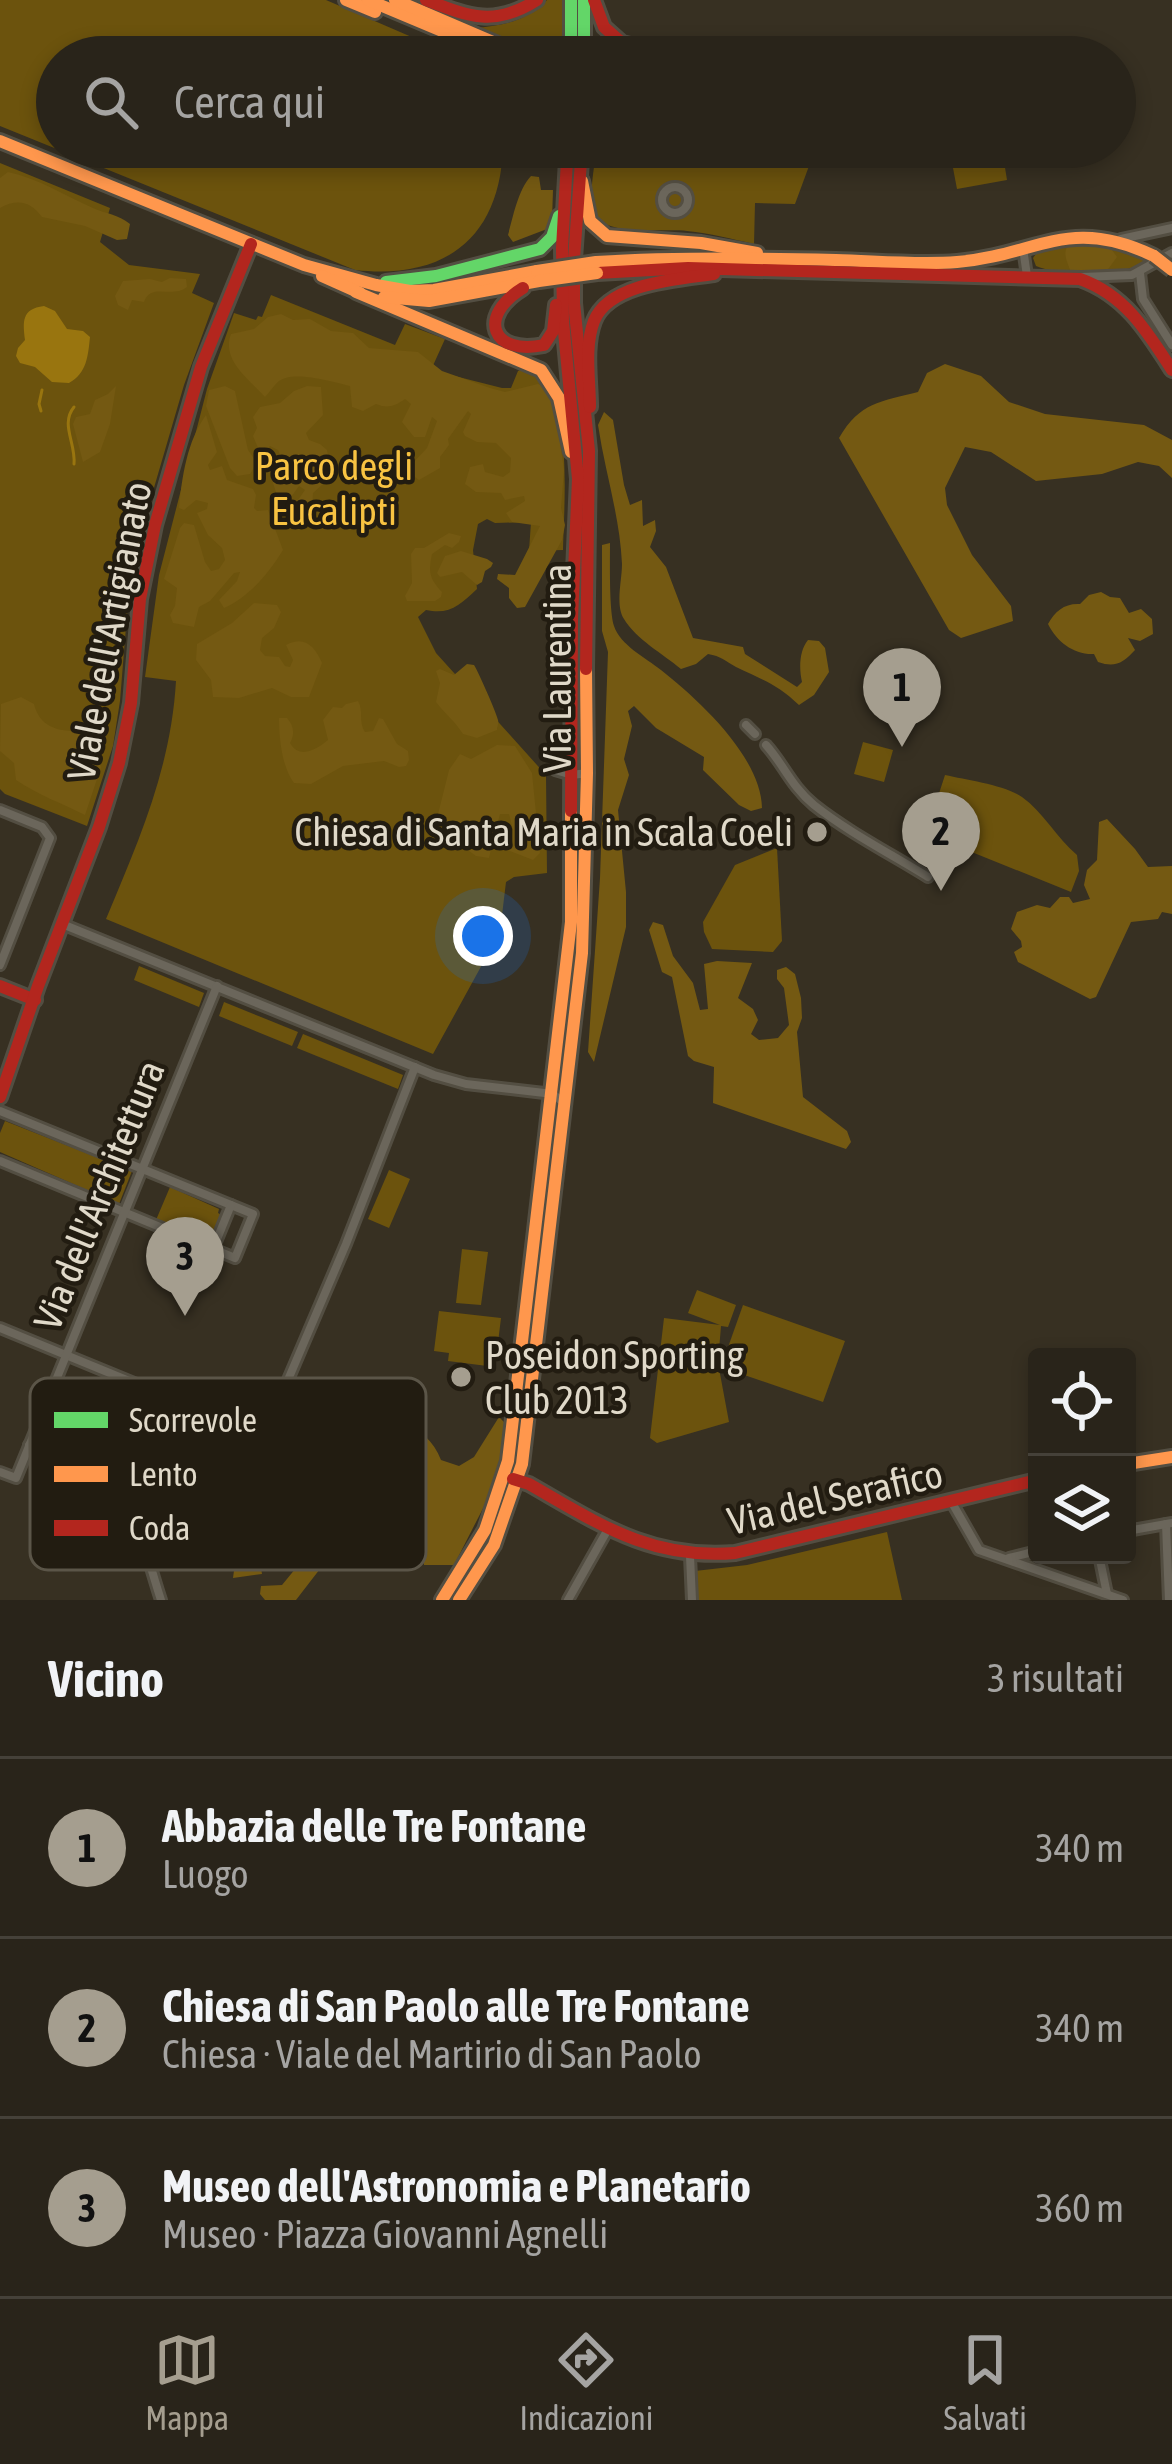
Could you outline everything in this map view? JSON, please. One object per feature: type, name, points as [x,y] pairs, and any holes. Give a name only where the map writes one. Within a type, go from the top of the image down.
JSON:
[{"type":"main road","points":[[346,0],[430,36]]},
{"type":"main road","points":[[368,0],[454,36]]},
{"type":"main road","points":[[395,0],[478,36]]},
{"type":"main road","points":[[426,0],[463,15],[490,19],[516,13],[537,0]]},
{"type":"main road","points":[[571,0],[571,36]]},
{"type":"main road","points":[[584,0],[584,36]]},
{"type":"main road","points":[[594,0],[611,36]]},
{"type":"main road","points":[[0,141],[36,156]]},
{"type":"main road","points":[[66,168],[355,285],[541,370],[554,383],[578,479]]},
{"type":"main road","name":"Via Laurentina","points":[[459,1600],[494,1545],[511,1479],[510,1446],[548,1187],[566,1106],[583,934],[572,619],[578,479],[564,336],[562,248],[567,168]]},
{"type":"main road","name":"Via Laurentina","points":[[548,1187],[571,922],[586,605],[590,452],[574,304],[580,168]]},
{"type":"main road","points":[[580,175],[588,217],[607,236],[701,243],[789,259]]},
{"type":"main road","points":[[355,285],[410,281],[535,251],[550,240],[565,202]]},
{"type":"main road","points":[[596,268],[735,271],[955,262],[1069,236],[1118,239],[1172,270]]},
{"type":"main road","name":"Viale dell'Artigianato","points":[[0,1097],[99,827],[127,734],[140,599],[152,540],[201,367],[251,244]]},
{"type":"main road","points":[[538,276],[496,310],[499,334],[517,348],[539,347],[552,334],[562,248]]},
{"type":"main road","points":[[355,285],[425,291],[660,257],[789,259],[1085,280],[1107,290],[1138,318],[1172,370]]},
{"type":"main road","points":[[590,452],[592,335],[602,306],[627,292],[735,271]]},
{"type":"main road","points":[[0,986],[34,1000]]},
{"type":"main road","points":[[1136,1463],[1172,1457]]},
{"type":"main road","name":"Via Laurentina","points":[[442,1600],[511,1479]]},
{"type":"main road","name":"Via del Serafico","points":[[511,1479],[654,1549],[690,1556],[736,1553],[1028,1482]]},
{"type":"street","points":[[1118,239],[1172,228]]},
{"type":"street","points":[[1023,248],[1027,276]]},
{"type":"street","points":[[1050,277],[1140,273],[1172,253]]},
{"type":"street","points":[[1140,273],[1142,299],[1172,345]]},
{"type":"street","points":[[746,725],[755,734]]},
{"type":"street","points":[[766,745],[789,781],[814,805],[928,878]]},
{"type":"street","points":[[555,770],[580,774]]},
{"type":"street","points":[[0,810],[42,827],[50,841],[0,965]]},
{"type":"street","points":[[62,924],[415,1067],[466,1084],[553,1094],[566,1106]]},
{"type":"street","name":"Via dell'Architettura","points":[[57,1378],[218,986]]},
{"type":"street","points":[[289,1378],[415,1067]]},
{"type":"street","points":[[0,1112],[253,1214],[235,1258],[0,1160]]},
{"type":"street","points":[[213,1249],[231,1205]]},
{"type":"street","points":[[0,1328],[123,1378]]},
{"type":"street","name":"Via dell'Architettura","points":[[0,1472],[16,1478],[29,1445]]},
{"type":"street","points":[[951,1501],[980,1550],[1123,1600]]},
{"type":"street","points":[[1136,1530],[1169,1524],[1169,1600]]},
{"type":"street","points":[[568,1600],[608,1528]]},
{"type":"street","points":[[1006,1558],[1028,1553]]},
{"type":"street","points":[[690,1556],[692,1600]]},
{"type":"street","points":[[1101,1564],[1107,1594]]},
{"type":"street","points":[[151,1570],[161,1600]]},
{"type":"green space","points":[[0,0],[326,0],[409,36],[36,36],[36,141],[0,126]]},
{"type":"green space","points":[[547,0],[565,0],[565,36],[495,36],[476,28],[514,21]]},
{"type":"green space","points":[[0,163],[110,208],[100,242],[129,265],[200,274],[192,293],[214,303],[184,385],[144,522],[128,602],[113,746],[87,826],[0,789]]},
{"type":"green space","points":[[104,168],[500,168],[491,206],[461,247],[415,268],[355,270]]},
{"type":"green space","points":[[594,168],[808,168],[795,204],[755,203],[754,244],[696,232],[612,226],[595,215]]},
{"type":"green space","points":[[953,168],[1005,168],[1007,180],[957,189]]},
{"type":"green space","points":[[1059,243],[1107,243],[1149,262],[1092,273],[1036,266],[1033,258],[1038,251]]},
{"type":"green space","name":"Parco degli Eucalipti","points":[[271,295],[395,345],[405,324],[445,339],[431,370],[511,388],[524,368],[545,383],[560,421],[563,550],[529,551],[531,522],[487,519],[478,524],[473,550],[477,589],[454,607],[426,610],[418,617],[436,653],[546,775],[547,873],[506,882],[500,932],[433,1054],[106,919],[152,803],[168,744],[176,681],[145,677],[159,575],[207,389],[234,313],[256,320],[262,317]]},
{"type":"green space","points":[[863,742],[893,750],[884,782],[854,774]]},
{"type":"green space","points":[[945,775],[1006,789],[1030,803],[1077,855],[1079,871],[1071,892],[932,836],[929,824]]},
{"type":"green space","points":[[777,848],[782,941],[773,952],[712,949],[703,922],[735,865]]},
{"type":"green space","points":[[139,966],[204,993],[199,1007],[134,980]]},
{"type":"green space","points":[[224,1002],[298,1032],[292,1046],[219,1016]]},
{"type":"green space","points":[[303,1034],[403,1075],[398,1089],[297,1048]]},
{"type":"green space","points":[[5,1121],[132,1171],[119,1204],[0,1152]]},
{"type":"green space","points":[[389,1170],[410,1179],[389,1228],[368,1219]]},
{"type":"green space","points":[[170,1187],[219,1209],[223,1216],[213,1239],[208,1237],[205,1242],[156,1220]]},
{"type":"green space","points":[[462,1249],[488,1252],[481,1305],[456,1303]]},
{"type":"green space","points":[[697,1290],[736,1305],[728,1327],[721,1326],[718,1363],[729,1422],[657,1443],[650,1438],[664,1318],[720,1325],[688,1313]]},
{"type":"green space","points":[[743,1305],[845,1341],[823,1402],[721,1367]]},
{"type":"green space","points":[[439,1311],[501,1318],[495,1367],[448,1361],[449,1353],[434,1351]]},
{"type":"green space","points":[[426,1451],[434,1466],[426,1478]]},
{"type":"green space","points":[[887,1532],[902,1600],[696,1600],[695,1571],[747,1565]]},
{"type":"shaded area","points":[[8,172],[121,218],[130,224],[127,239],[42,217],[24,203],[0,208],[0,178]]},
{"type":"shaded area","points":[[531,176],[539,177],[541,190],[553,190],[552,220],[547,229],[513,242],[508,235],[514,212]]},
{"type":"shaded area","points":[[1072,241],[1107,243],[1117,257],[1106,272],[1071,272],[1066,252]]},
{"type":"shaded area","points":[[186,279],[187,287],[152,293],[144,302],[132,300],[128,310],[118,305],[115,296],[123,281]]},
{"type":"shaded area","points":[[44,306],[55,311],[67,329],[90,337],[83,369],[69,383],[52,382],[16,356],[25,340],[27,313]]},
{"type":"shaded area","points":[[281,314],[293,320],[310,319],[331,331],[353,333],[369,348],[418,352],[442,371],[490,388],[505,392],[538,384],[546,388],[556,414],[564,470],[561,508],[565,525],[562,540],[525,607],[517,608],[509,598],[509,588],[497,579],[498,574],[515,575],[540,526],[512,522],[506,513],[525,501],[524,496],[505,500],[501,493],[476,492],[465,484],[470,467],[483,464],[485,472],[503,477],[510,472],[511,458],[496,443],[465,436],[468,411],[448,439],[440,468],[419,480],[409,473],[410,466],[427,448],[437,421],[432,417],[425,437],[414,437],[402,422],[411,404],[405,399],[363,411],[352,407],[350,386],[304,377],[279,381],[265,397],[233,361],[229,343],[231,334],[254,329],[268,317]]},
{"type":"shaded area","points":[[945,364],[981,376],[1009,402],[1045,414],[1144,425],[1172,440],[1172,478],[1159,466],[1138,462],[1102,474],[1036,481],[991,452],[965,447],[945,488],[947,505],[972,555],[1011,606],[1013,621],[961,638],[949,630],[839,438],[863,410],[918,392],[927,373]]},
{"type":"shaded area","points":[[116,386],[100,452],[83,462],[73,424],[76,417],[90,414],[95,400]]},
{"type":"shaded area","points":[[225,386],[235,391],[248,450],[257,463],[250,474],[237,476],[230,468],[206,406],[209,390]]},
{"type":"shaded area","points":[[307,386],[321,387],[323,415],[306,433],[328,455],[321,470],[323,484],[313,493],[312,513],[301,529],[294,529],[291,510],[305,490],[299,486],[284,501],[277,495],[267,465],[280,455],[270,446],[264,453],[258,448],[253,417],[260,407],[280,403]]},
{"type":"shaded area","points":[[604,412],[613,420],[630,505],[642,500],[643,526],[655,520],[650,547],[666,567],[693,638],[743,647],[745,654],[797,687],[802,682],[800,660],[805,644],[819,641],[829,672],[814,695],[799,705],[769,683],[708,654],[681,669],[629,626],[620,607],[621,546],[598,425]]},
{"type":"shaded area","points":[[206,415],[217,452],[208,465],[210,470],[222,466],[227,480],[253,489],[254,508],[268,510],[283,550],[258,584],[224,608],[219,600],[237,581],[240,572],[234,573],[199,607],[194,627],[173,623],[170,615],[177,588],[164,579],[184,523],[194,525],[211,571],[225,560],[197,513],[207,509],[208,503],[196,500],[184,510],[179,508],[190,448]]},
{"type":"shaded area","points":[[449,533],[461,536],[459,542],[452,548],[445,545],[432,554],[431,561],[431,575],[441,597],[407,601],[411,554]]},
{"type":"shaded area","points":[[610,543],[611,609],[617,633],[693,697],[725,731],[751,769],[762,808],[751,811],[739,805],[703,770],[704,757],[656,728],[634,706],[628,711],[632,726],[624,759],[629,775],[618,810],[626,927],[594,1062],[588,1052],[608,652],[602,631],[602,545]]},
{"type":"shaded area","points":[[461,551],[493,563],[477,585],[462,572],[440,577],[437,573],[445,556]]},
{"type":"shaded area","points":[[1101,592],[1120,598],[1129,613],[1141,609],[1152,619],[1153,634],[1140,641],[1128,638],[1135,650],[1114,664],[1098,662],[1094,654],[1067,646],[1048,624],[1061,609]]},
{"type":"shaded area","points":[[254,603],[277,605],[281,612],[274,628],[262,638],[260,650],[265,656],[279,657],[290,667],[293,660],[286,645],[299,641],[319,657],[322,663],[309,697],[291,697],[272,688],[239,698],[213,697],[211,680],[196,660],[197,644]]},
{"type":"shaded area","points":[[467,664],[474,665],[498,721],[497,730],[477,738],[463,734],[436,702],[440,683],[436,671],[454,675]]},
{"type":"shaded area","points":[[21,697],[34,704],[41,719],[53,727],[84,731],[101,767],[85,815],[16,780],[14,763],[0,751],[1,704]]},
{"type":"shaded area","points":[[358,701],[365,732],[373,731],[379,718],[383,719],[397,744],[408,751],[406,766],[384,761],[343,766],[311,784],[294,783],[282,752],[279,718],[291,724],[294,748],[309,751],[328,740],[323,720],[333,707]]},
{"type":"shaded area","points":[[497,745],[515,746],[532,773],[540,853],[533,860],[497,846],[513,830],[509,814],[500,814],[489,858],[476,856],[444,833],[438,814],[449,770],[460,754],[471,759]]},
{"type":"shaded area","points":[[1107,819],[1148,867],[1172,866],[1172,914],[1162,912],[1158,919],[1131,922],[1096,997],[1090,999],[1018,962],[1014,952],[1022,947],[1021,941],[1011,929],[1017,912],[1037,905],[1050,908],[1060,897],[1069,897],[1073,903],[1090,899],[1084,885],[1087,870],[1097,860],[1099,822]]},
{"type":"shaded area","points":[[653,922],[663,925],[673,956],[693,983],[700,1010],[708,1009],[704,964],[752,963],[738,998],[753,1009],[758,1020],[751,1034],[759,1040],[778,1038],[789,1025],[777,970],[786,967],[795,974],[801,998],[797,1032],[803,1097],[847,1131],[851,1142],[846,1149],[713,1103],[714,1067],[688,1056],[672,977],[662,972],[649,930]]},
{"type":"shaded area","points":[[499,1417],[506,1424],[496,1483],[454,1565],[426,1565],[426,1438],[441,1460],[459,1466],[474,1457]]},
{"type":"shaded area","points":[[234,1570],[261,1570],[262,1574],[233,1578]]},
{"type":"shaded area","points":[[294,1570],[319,1570],[296,1600],[265,1600],[260,1594],[261,1586],[282,1585]]},
{"type":"waterway","points":[[41,411],[42,390]]},
{"type":"waterway","points":[[74,407],[68,427],[74,464]]},
{"type":"traffic: fast","points":[[571,0],[571,36]]},
{"type":"traffic: fast","points":[[584,0],[584,36]]},
{"type":"traffic: fast","points":[[386,282],[436,276],[540,249],[552,237],[559,216]]},
{"type":"traffic: slow","points":[[346,0],[375,12]]},
{"type":"traffic: slow","points":[[368,0],[454,36]]},
{"type":"traffic: slow","points":[[395,0],[479,36]]},
{"type":"traffic: slow","points":[[0,141],[36,156]]},
{"type":"traffic: slow","points":[[66,168],[304,265],[376,285],[434,290],[537,271]]},
{"type":"traffic: slow","points":[[582,181],[590,221],[607,236],[701,243],[757,253]]},
{"type":"traffic: slow","points":[[596,262],[746,258],[942,263],[1076,238],[1124,244],[1154,256]]},
{"type":"traffic: slow","points":[[1154,256],[1172,270]]},
{"type":"traffic: slow","points":[[537,271],[596,262]]},
{"type":"traffic: slow","points":[[539,281],[597,273]]},
{"type":"traffic: slow","points":[[322,276],[360,293]]},
{"type":"traffic: slow","points":[[384,297],[429,301],[539,281]]},
{"type":"traffic: slow","points":[[356,292],[541,370],[559,398],[571,452]]},
{"type":"traffic: slow","points":[[459,1600],[494,1545],[522,1464],[582,953],[586,669]]},
{"type":"traffic: slow","points":[[442,1600],[485,1530],[508,1461],[571,922],[571,811]]},
{"type":"traffic: slow","points":[[1136,1463],[1172,1457]]},
{"type":"traffic: jam","points":[[426,0],[482,16],[508,14],[537,0]]},
{"type":"traffic: jam","points":[[594,0],[604,27],[614,36]]},
{"type":"traffic: jam","points":[[567,168],[563,321],[578,479],[571,811]]},
{"type":"traffic: jam","points":[[580,168],[574,303],[589,451],[586,669]]},
{"type":"traffic: jam","points":[[0,1097],[119,763],[131,703],[140,599],[155,525],[201,367],[251,244]]},
{"type":"traffic: jam","points":[[597,273],[688,268],[1080,279],[1122,305],[1172,370]]},
{"type":"traffic: jam","points":[[590,407],[589,342],[602,308],[646,285],[714,274]]},
{"type":"traffic: jam","points":[[523,288],[499,310],[495,321],[496,331],[512,345],[544,345],[553,331],[556,305]]},
{"type":"traffic: jam","points":[[0,986],[35,1000]]},
{"type":"traffic: jam","points":[[513,1479],[627,1536],[705,1554],[735,1553],[1028,1482]]},
{"type":"place","name":"Abbazia delle Tre Fontane","points":[[902,747]]},
{"type":"place","name":"Chiesa di Santa Maria in Scala Coeli","points":[[817,832]]},
{"type":"place","name":"Chiesa di San Paolo alle Tre Fontane","points":[[941,891]]},
{"type":"place","name":"Museo dell'Astronomia e Planetario","points":[[185,1316]]},
{"type":"place","name":"Poseidon Sporting Club 2013","points":[[461,1377]]}]
